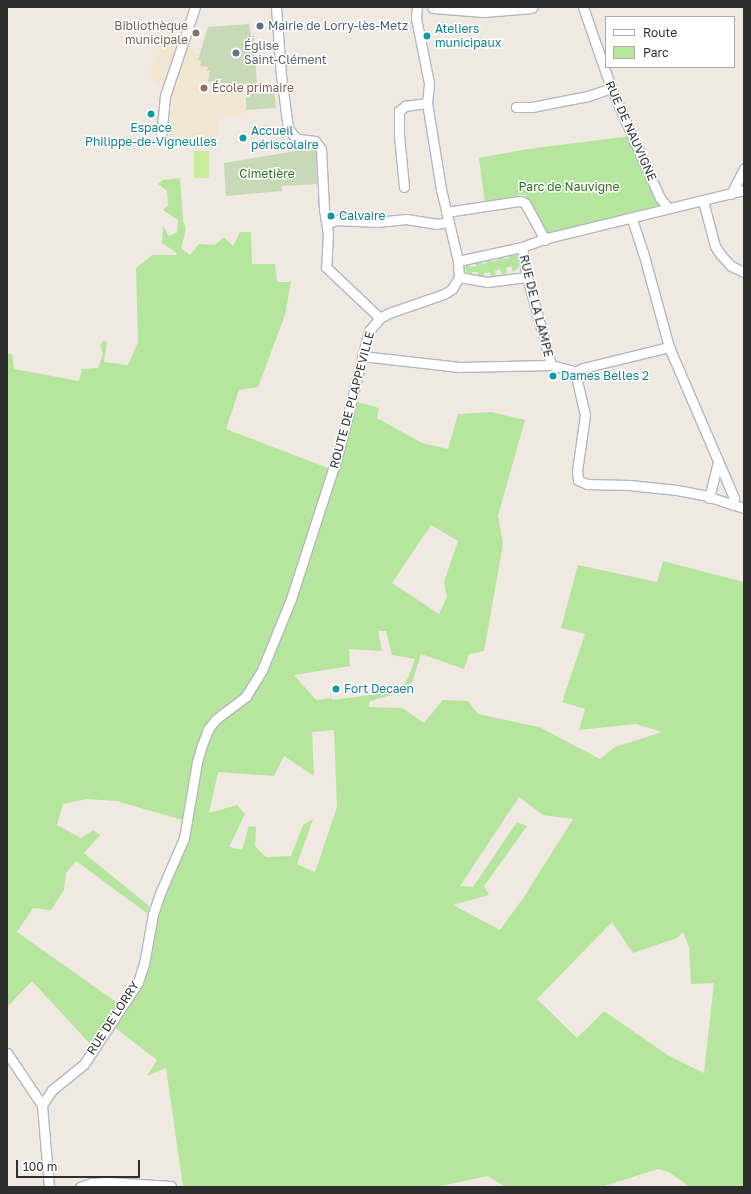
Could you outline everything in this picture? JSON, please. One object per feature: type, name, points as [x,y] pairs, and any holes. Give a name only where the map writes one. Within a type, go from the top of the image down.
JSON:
[{"type":"street","points":[[161,138],[165,96],[195,7]]},
{"type":"street","points":[[276,7],[281,75],[288,128],[294,136],[299,139],[315,141],[321,149],[324,208],[327,224],[326,267],[380,318]]},
{"type":"street","points":[[417,7],[416,18],[429,83],[427,103],[446,212],[458,261],[459,277],[487,282],[528,277]]},
{"type":"street","points":[[434,7],[484,11],[532,7]]},
{"type":"street","name":"RUE DE NAUVIGNE","points":[[583,7],[611,88],[660,198],[668,208]]},
{"type":"street","points":[[516,107],[532,107],[588,96],[611,88]]},
{"type":"street","points":[[404,187],[398,135],[399,111],[405,106],[427,103]]},
{"type":"street","points":[[731,194],[744,168]]},
{"type":"street","points":[[458,261],[522,247],[668,208],[744,190]]},
{"type":"street","points":[[446,212],[520,200],[525,203],[545,240]]},
{"type":"street","points":[[703,200],[715,246],[731,266],[744,272]]},
{"type":"street","points":[[327,224],[336,220],[377,222],[406,218],[436,224],[448,222]]},
{"type":"street","points":[[632,218],[669,347],[734,498],[733,505]]},
{"type":"street","name":"RUE DE LA LAMPE","points":[[522,247],[528,277],[551,365]]},
{"type":"street","name":"ROUTE DE PLAPPEVILLE","points":[[231,707],[246,696],[255,684],[291,599],[339,450],[369,332],[380,318],[444,294],[452,289],[459,277]]},
{"type":"street","points":[[362,356],[459,367],[551,365],[575,372],[582,368],[669,347]]},
{"type":"street","points":[[575,372],[585,415],[576,476],[578,480],[587,484],[629,485],[677,490],[744,508]]},
{"type":"street","points":[[709,498],[718,461]]},
{"type":"street","name":"RUE DE LORRY","points":[[42,1105],[52,1090],[84,1064],[138,982],[144,964],[152,914],[184,838],[196,762],[208,729],[216,719],[231,707]]},
{"type":"street","points":[[7,1053],[42,1105],[49,1187]]},
{"type":"street","points":[[80,1187],[91,1183],[108,1182],[171,1186]]},
{"type":"shaded area","name":"École primaire","points":[[169,37],[195,49],[194,53],[199,54],[198,60],[208,67],[210,71],[208,82],[244,84],[244,113],[217,117],[217,140],[173,144],[166,132],[166,112],[172,109],[170,92],[148,76],[162,41],[167,43]]},
{"type":"green space","points":[[249,24],[251,36],[254,36],[257,85],[208,82],[210,71],[207,71],[208,67],[200,66],[201,61],[198,60],[208,27]]},
{"type":"green space","points":[[246,87],[274,90],[276,108],[246,110]]},
{"type":"green space","name":"Parc de Nauvigne","points":[[631,136],[662,204],[660,208],[550,234],[542,231],[525,194],[485,203],[479,158],[528,149]]},
{"type":"green space","name":"Cimetière","points":[[314,148],[316,150],[317,184],[282,186],[282,191],[226,196],[224,163]]},
{"type":"green space","points":[[194,151],[209,151],[209,178],[194,178]]},
{"type":"green space","points":[[180,178],[183,220],[186,230],[181,248],[190,255],[199,244],[215,245],[224,237],[233,246],[240,232],[251,232],[252,264],[275,264],[277,282],[291,282],[285,315],[258,387],[239,390],[226,429],[333,470],[344,450],[358,402],[379,408],[377,418],[422,443],[448,449],[458,414],[491,412],[525,420],[498,516],[503,544],[484,651],[469,654],[464,669],[421,654],[413,680],[409,687],[402,692],[370,701],[368,707],[402,708],[424,723],[443,700],[468,701],[478,714],[539,727],[600,759],[615,747],[662,732],[636,724],[579,730],[585,709],[562,702],[585,634],[561,628],[578,565],[657,582],[663,561],[744,582],[744,1187],[690,1187],[669,1172],[658,1169],[601,1187],[505,1187],[488,1176],[436,1187],[183,1187],[166,1068],[147,1076],[157,1060],[114,1027],[143,983],[151,954],[156,914],[190,832],[193,783],[183,820],[116,801],[87,799],[63,804],[57,825],[81,838],[93,830],[100,835],[84,853],[149,906],[148,914],[76,861],[66,873],[64,890],[51,910],[33,908],[17,932],[119,1004],[91,1045],[32,981],[7,1007],[7,354],[12,354],[14,369],[79,381],[82,369],[98,368],[103,353],[100,345],[104,340],[107,343],[104,362],[128,365],[138,342],[136,268],[152,255],[176,255],[177,253],[162,243],[163,226],[169,236],[177,232],[178,220],[163,210],[168,205],[167,191],[158,184],[163,180]],"holes":[[[431,525],[458,541],[444,582],[447,597],[439,614],[392,583]],[[378,631],[386,631],[392,655],[415,659],[408,678],[404,684],[377,694],[333,700],[331,698],[316,700],[294,675],[350,666],[349,649],[382,651]],[[334,730],[337,807],[315,872],[297,864],[313,819],[303,825],[291,856],[266,857],[255,846],[256,827],[249,826],[242,850],[229,847],[245,814],[237,805],[209,813],[218,772],[274,776],[284,756],[314,776],[312,732]],[[519,797],[543,815],[573,819],[524,897],[500,930],[453,905],[489,895],[484,886],[527,826],[517,822],[473,887],[460,886]],[[612,922],[633,953],[677,938],[683,932],[689,947],[691,984],[714,983],[704,1073],[669,1056],[604,1011],[577,1038],[537,999]]]},
{"type":"green space","points":[[508,252],[514,252],[518,255],[520,264],[513,272],[511,266],[506,268],[507,273],[502,275],[500,269],[495,271],[496,276],[491,278],[490,272],[484,273],[485,279],[477,278],[478,272],[472,272],[471,277],[467,274],[465,267],[467,263],[469,262],[471,267],[476,266],[475,260],[480,259],[482,264],[487,263],[486,258],[491,256],[492,262],[498,260],[497,255],[502,254],[503,259],[509,258]]},
{"type":"place","name":"Mairie de Lorry-lès-Metz","points":[[260,26]]},
{"type":"place","name":"Bibliothèque municipale","points":[[196,33]]},
{"type":"place","name":"Ateliers municipaux","points":[[427,36]]},
{"type":"place","name":"Église Saint-Clément","points":[[236,53]]},
{"type":"place","name":"École primaire","points":[[204,88]]},
{"type":"place","name":"Espace Philippe-de-Vigneulles","points":[[151,114]]},
{"type":"place","name":"Accueil périscolaire","points":[[243,138]]},
{"type":"place","name":"Calvaire","points":[[331,216]]},
{"type":"place","name":"Dames Belles 2","points":[[553,376]]},
{"type":"place","name":"Fort Decaen","points":[[336,689]]}]
